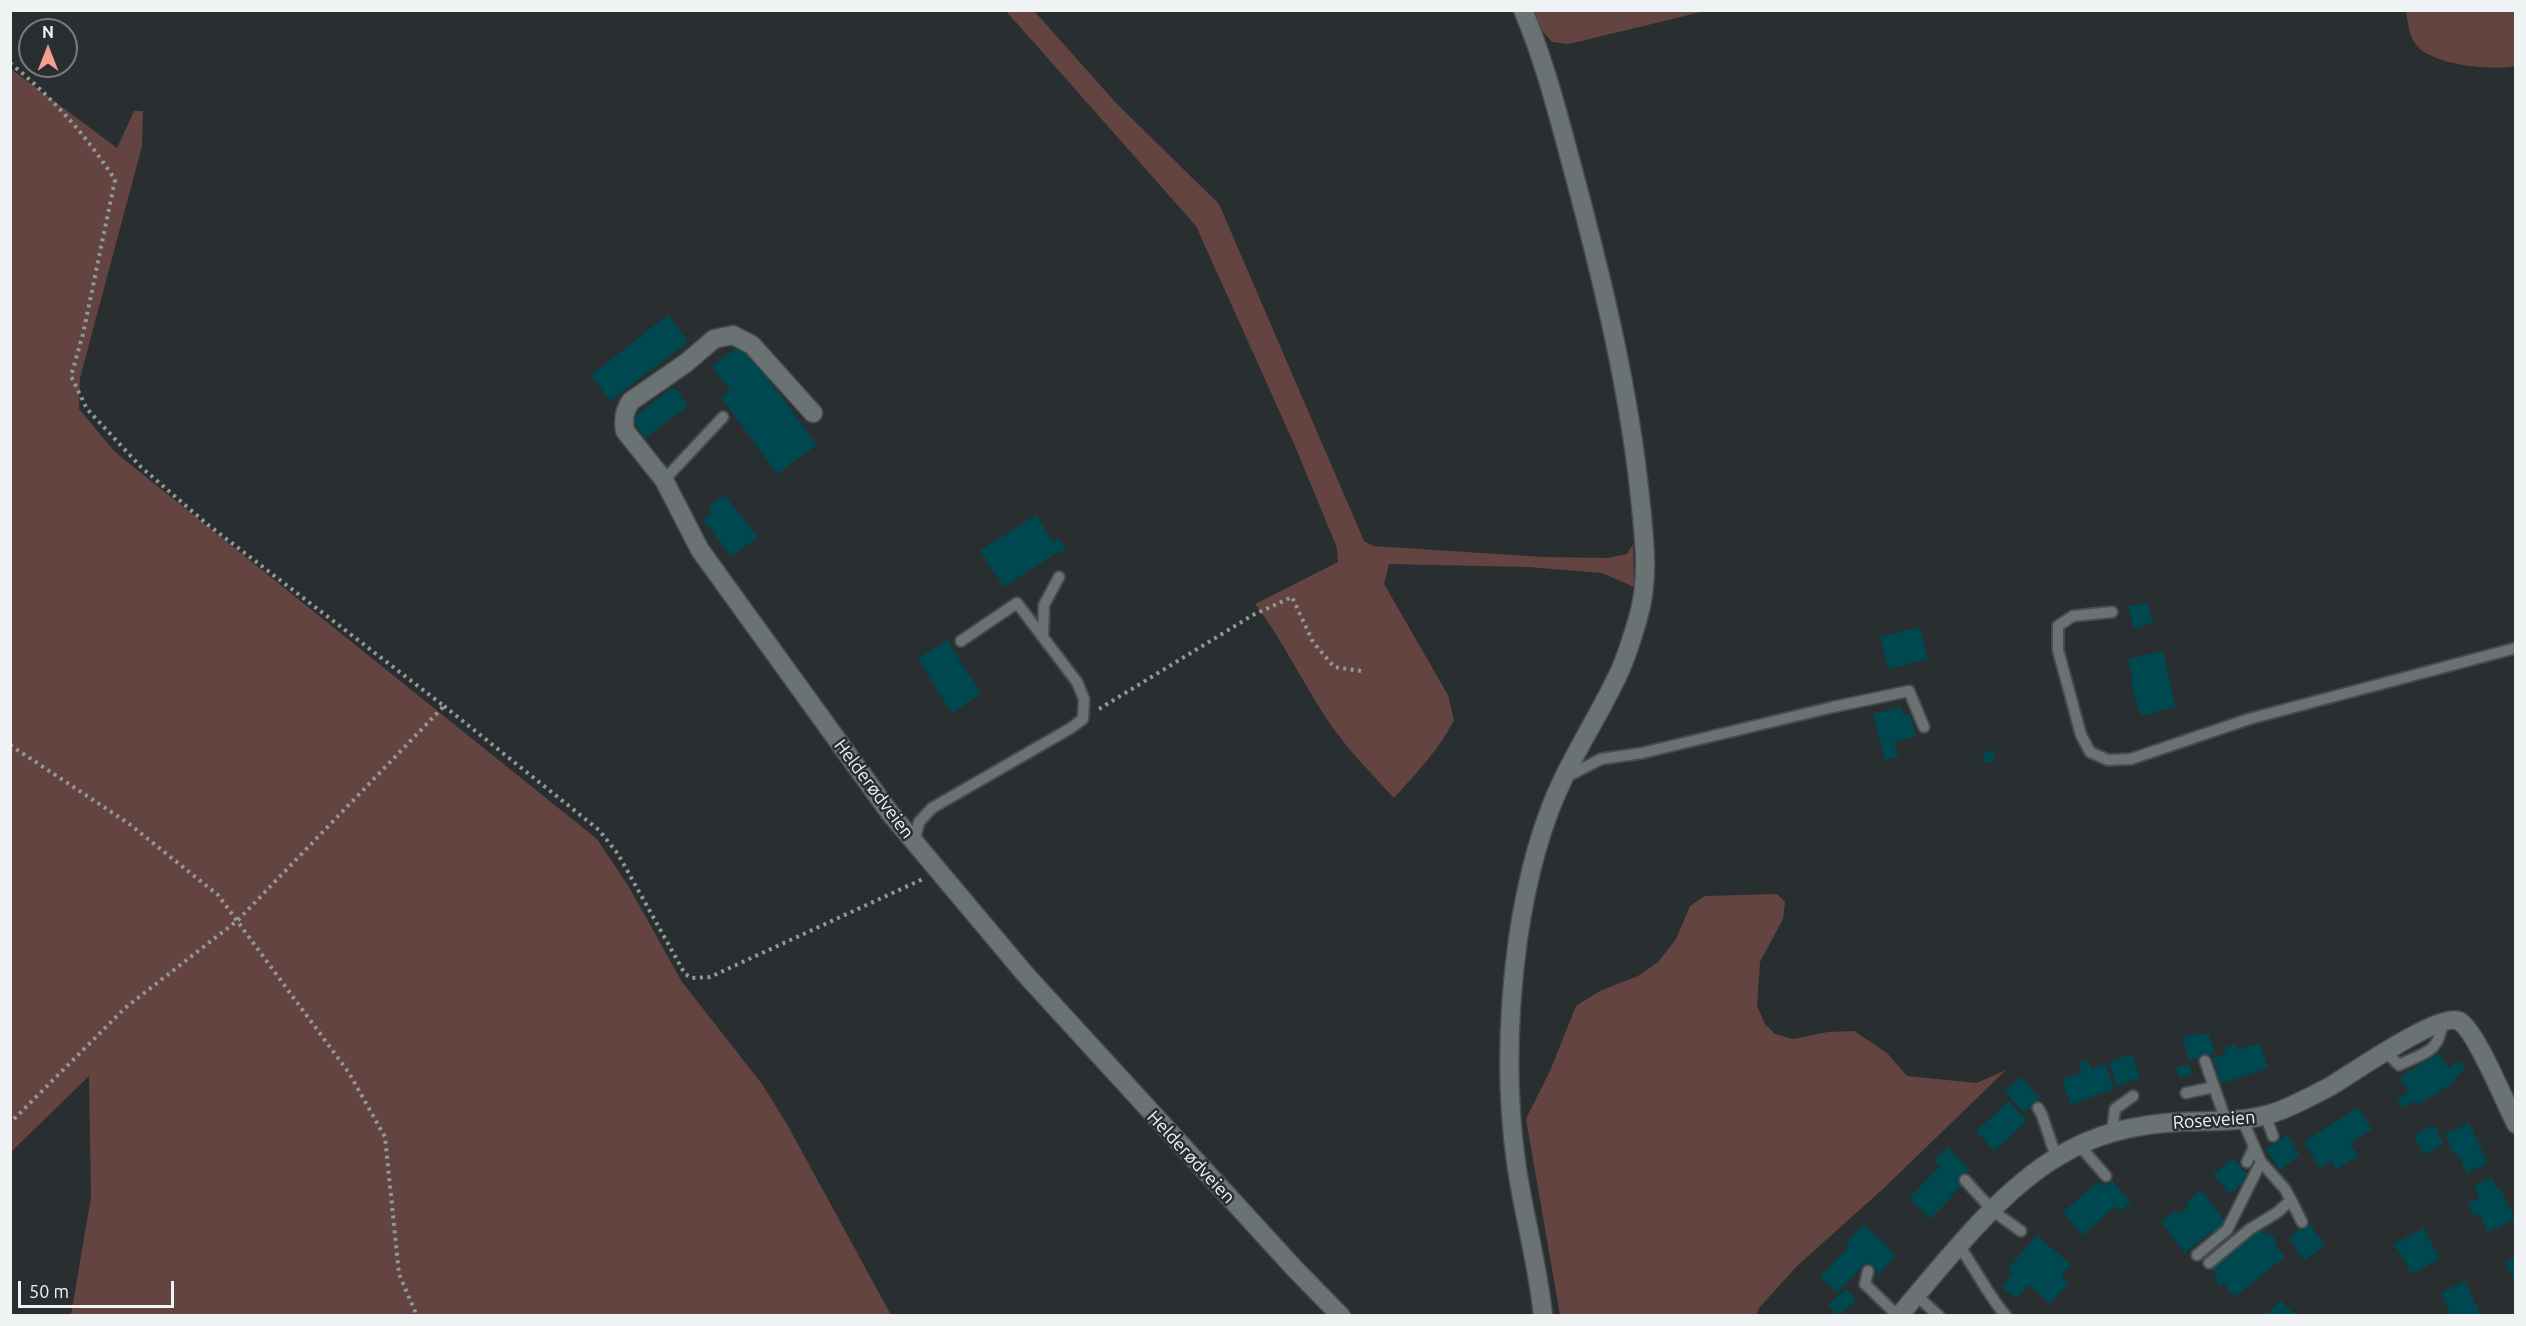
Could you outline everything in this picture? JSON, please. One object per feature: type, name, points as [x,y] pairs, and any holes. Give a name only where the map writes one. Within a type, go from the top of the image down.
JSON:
[{"type":"street","points":[[1522,10],[1546,73],[1593,244],[1633,431],[1643,526],[1645,574],[1639,614],[1617,679],[1563,778],[1536,850],[1517,952],[1509,1083],[1515,1160],[1543,1316]]},
{"type":"street","name":"Helderødveien","points":[[813,413],[752,345],[733,335],[714,339],[686,363],[631,401],[626,408],[624,422],[625,431],[664,480],[700,550],[890,813],[1026,975],[1295,1269],[1341,1316]]},
{"type":"street","name":"Roseveien","points":[[1898,1316],[1959,1246],[2019,1185],[2056,1157],[2079,1144],[2112,1132],[2177,1122],[2235,1121],[2266,1117],[2328,1087],[2442,1022],[2459,1021],[2473,1035],[2516,1124]]},
{"type":"lane","points":[[664,480],[723,417]]},
{"type":"lane","points":[[1043,634],[1044,605],[1059,577]]},
{"type":"lane","points":[[914,842],[919,822],[932,808],[1062,734],[1083,719],[1084,699],[1077,682],[1043,634],[1017,603],[961,642]]},
{"type":"lane","points":[[2112,612],[2073,616],[2058,626],[2058,650],[2081,735],[2090,752],[2108,760],[2132,759],[2249,719],[2516,648]]},
{"type":"lane","points":[[1563,778],[1601,759],[1642,753],[1833,706],[1909,691],[1924,727]]},
{"type":"lane","points":[[2205,1061],[2214,1087],[2254,1147],[2261,1162],[2285,1189],[2302,1222]]},
{"type":"lane","points":[[2186,1093],[2214,1087]]},
{"type":"lane","points":[[2112,1132],[2115,1109],[2133,1096]]},
{"type":"lane","points":[[2038,1108],[2056,1157]]},
{"type":"lane","points":[[2266,1117],[2273,1136]]},
{"type":"lane","points":[[2079,1144],[2106,1176]]},
{"type":"lane","points":[[2247,1162],[2254,1147]]},
{"type":"lane","points":[[2197,1255],[2227,1230],[2261,1162]]},
{"type":"lane","points":[[1965,1180],[1993,1211],[2021,1231]]},
{"type":"lane","points":[[2209,1263],[2250,1229],[2278,1212],[2291,1200]]},
{"type":"lane","points":[[1959,1246],[1975,1268],[1989,1296],[2006,1316]]},
{"type":"lane","points":[[1868,1271],[1865,1284],[1898,1316]]},
{"type":"lane","points":[[1916,1295],[1939,1316]]},
{"type":"path","points":[[10,63],[48,96],[98,154],[115,180],[83,334],[71,376],[87,409],[141,467],[207,524],[444,706],[599,830],[618,854],[643,903],[685,974],[692,978],[710,977],[938,872]]},
{"type":"path","points":[[1083,719],[1253,615],[1292,597],[1312,642],[1334,667],[1361,671]]},
{"type":"path","points":[[10,1123],[125,1008],[238,920],[444,706]]},
{"type":"path","points":[[10,746],[128,824],[218,896],[349,1073],[385,1137],[399,1274],[417,1316]]},
{"type":"shaded area","points":[[1006,11],[1034,11],[1117,104],[1219,204],[1364,541],[1373,546],[1543,557],[1608,558],[1627,554],[1633,544],[1634,587],[1602,573],[1528,567],[1389,564],[1384,584],[1448,695],[1454,720],[1434,751],[1394,798],[1335,731],[1255,604],[1338,562],[1337,548],[1295,446],[1196,226]]},
{"type":"shaded area","points":[[1532,11],[1705,11],[1569,44],[1552,42],[1539,27]]},
{"type":"shaded area","points":[[2406,11],[2515,11],[2515,66],[2493,68],[2464,65],[2425,53],[2412,38]]},
{"type":"shaded area","points":[[11,69],[18,74],[18,78],[23,78],[117,148],[134,111],[143,111],[142,146],[80,378],[79,409],[115,452],[597,839],[629,887],[682,982],[762,1084],[788,1126],[891,1315],[71,1315],[91,1197],[89,1076],[11,1152]]},
{"type":"shaded area","points":[[1777,894],[1785,902],[1783,919],[1760,962],[1757,1006],[1765,1024],[1775,1034],[1793,1039],[1828,1032],[1854,1031],[1887,1053],[1907,1076],[1977,1083],[2006,1070],[1884,1188],[1797,1266],[1759,1308],[1756,1315],[1560,1315],[1526,1119],[1550,1071],[1576,1006],[1600,991],[1638,976],[1658,962],[1676,939],[1690,906],[1705,896]]},
{"type":"building","points":[[668,315],[688,342],[610,401],[591,375]]},
{"type":"building","points":[[742,344],[817,445],[777,474],[721,397],[730,390],[712,366]]},
{"type":"building","points":[[674,387],[688,406],[645,438],[631,419]]},
{"type":"building","points":[[725,495],[758,537],[731,557],[703,519],[712,513],[708,507]]},
{"type":"building","points":[[1036,515],[1053,542],[1059,538],[1066,550],[1059,554],[1058,552],[1004,587],[980,551]]},
{"type":"building","points":[[2147,602],[2153,623],[2134,629],[2128,607]]},
{"type":"building","points":[[1920,627],[1928,659],[1888,669],[1880,637]]},
{"type":"building","points":[[947,640],[981,694],[952,713],[918,659]]},
{"type":"building","points":[[2163,651],[2176,707],[2141,716],[2130,681],[2133,680],[2128,659]]},
{"type":"building","points":[[1901,707],[1903,716],[1910,714],[1916,736],[1894,742],[1898,757],[1885,760],[1873,714]]},
{"type":"building","points":[[1993,750],[1995,760],[1985,763],[1982,753]]},
{"type":"building","points":[[2197,1033],[2198,1036],[2208,1033],[2215,1053],[2190,1061],[2182,1038]]},
{"type":"building","points":[[2260,1043],[2268,1068],[2221,1084],[2213,1058],[2226,1054],[2224,1048],[2236,1044],[2238,1050]]},
{"type":"building","points":[[2439,1053],[2448,1068],[2460,1061],[2465,1070],[2454,1077],[2456,1081],[2417,1105],[2415,1101],[2403,1108],[2397,1099],[2409,1092],[2400,1077]]},
{"type":"building","points":[[2132,1054],[2140,1078],[2117,1086],[2109,1062]]},
{"type":"building","points":[[2088,1060],[2091,1069],[2105,1064],[2114,1089],[2071,1105],[2062,1080],[2082,1072],[2079,1063]]},
{"type":"building","points":[[2189,1064],[2192,1074],[2179,1078],[2176,1068]]},
{"type":"building","points":[[2021,1077],[2040,1098],[2024,1113],[2005,1091]]},
{"type":"building","points":[[2009,1101],[2027,1121],[1994,1151],[1976,1131]]},
{"type":"building","points":[[2358,1107],[2372,1129],[2350,1143],[2358,1156],[2336,1169],[2331,1161],[2320,1168],[2304,1142]]},
{"type":"building","points":[[2469,1123],[2488,1163],[2467,1173],[2457,1153],[2454,1155],[2445,1134]]},
{"type":"building","points":[[2434,1125],[2444,1144],[2424,1155],[2414,1136]]},
{"type":"building","points":[[2287,1135],[2300,1155],[2279,1170],[2266,1149]]},
{"type":"building","points":[[1947,1147],[1970,1170],[1958,1182],[1962,1185],[1931,1219],[1909,1199],[1940,1166],[1934,1161]]},
{"type":"building","points":[[2234,1158],[2249,1178],[2229,1194],[2213,1174]]},
{"type":"building","points":[[2492,1178],[2497,1189],[2500,1188],[2515,1219],[2488,1232],[2479,1213],[2474,1216],[2468,1203],[2480,1198],[2474,1186]]},
{"type":"building","points":[[2112,1180],[2131,1202],[2120,1211],[2116,1206],[2082,1235],[2063,1212],[2099,1181],[2104,1187]]},
{"type":"building","points":[[2201,1190],[2226,1223],[2185,1253],[2161,1221],[2176,1210],[2179,1214],[2189,1207],[2186,1202]]},
{"type":"building","points":[[2309,1223],[2325,1246],[2304,1260],[2289,1237]]},
{"type":"building","points":[[1864,1224],[1896,1255],[1879,1274],[1866,1262],[1837,1293],[1820,1277],[1849,1246],[1846,1243]]},
{"type":"building","points":[[2262,1228],[2268,1236],[2271,1234],[2277,1241],[2274,1243],[2285,1257],[2234,1297],[2224,1283],[2220,1286],[2214,1278],[2218,1276],[2211,1267]]},
{"type":"building","points":[[2424,1228],[2440,1259],[2412,1274],[2394,1244]]},
{"type":"building","points":[[2037,1235],[2071,1265],[2061,1276],[2069,1283],[2050,1304],[2028,1285],[2016,1299],[2002,1287],[2013,1274],[2008,1269]]},
{"type":"building","points":[[2516,1257],[2516,1284],[2505,1262]]},
{"type":"building","points":[[2465,1281],[2481,1316],[2452,1316],[2441,1292]]},
{"type":"building","points":[[1846,1289],[1856,1300],[1839,1316],[1828,1305]]},
{"type":"building","points":[[2280,1300],[2296,1316],[2266,1316]]}]
